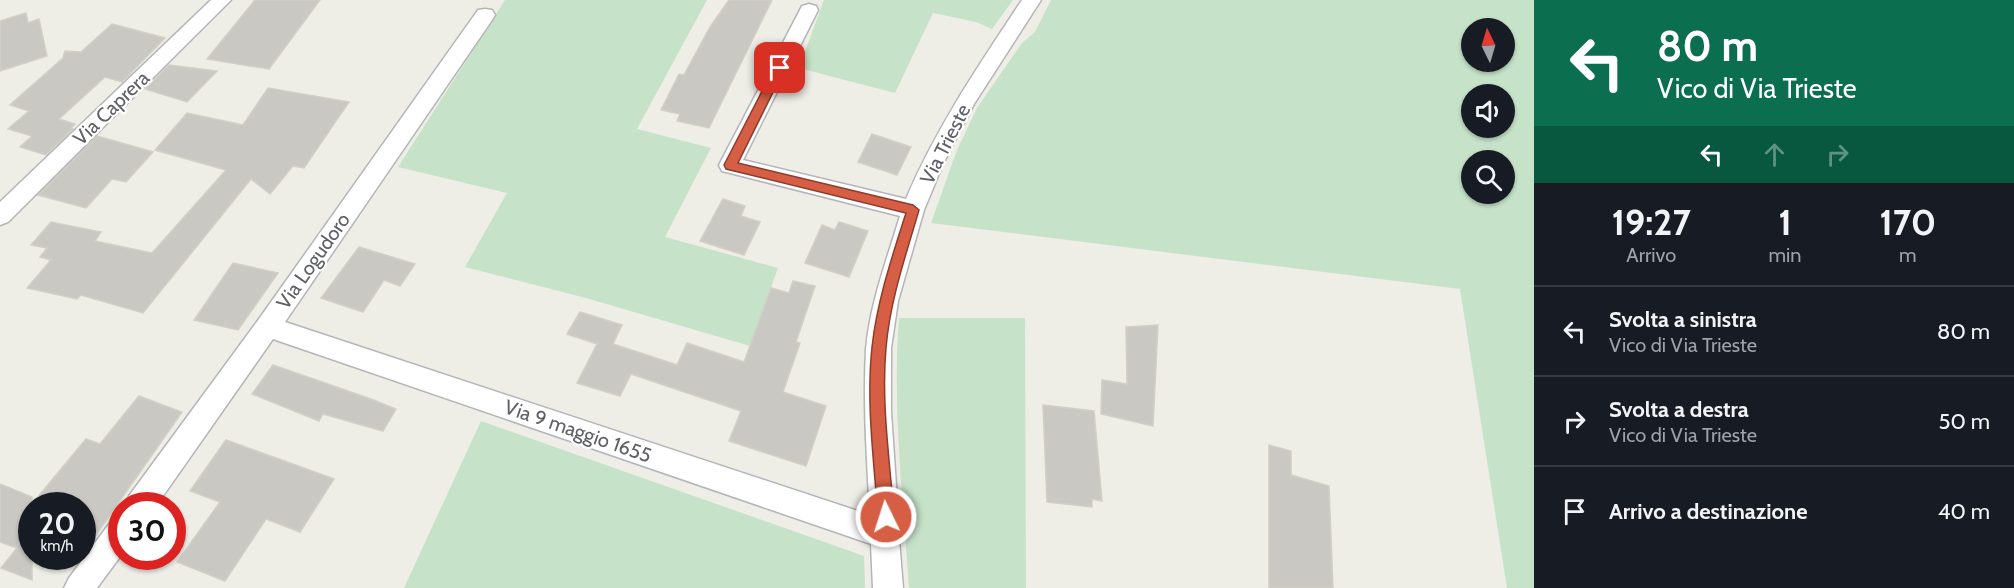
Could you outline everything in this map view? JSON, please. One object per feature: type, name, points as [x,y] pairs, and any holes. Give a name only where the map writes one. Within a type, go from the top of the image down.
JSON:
[{"type":"street","name":"Via Caprera","points":[[0,216],[222,0]]},
{"type":"street","name":"Via Trieste","points":[[888,588],[887,535],[878,412],[879,348],[886,301],[913,210],[932,164],[966,101],[1032,0]]},
{"type":"street","points":[[809,10],[730,165],[913,210]]},
{"type":"street","name":"Via Logudoro","points":[[149,492],[268,327],[485,15]]},
{"type":"street","name":"Via 9 maggio 1655","points":[[268,327],[887,535]]},
{"type":"street","points":[[80,588],[108,549]]},
{"type":"green space","points":[[505,0],[707,0],[637,129],[711,148],[665,237],[778,268],[750,346],[586,298],[465,267],[507,193],[398,167]]},
{"type":"green space","points":[[824,0],[1013,0],[992,29],[976,22],[933,13],[895,93],[799,68]]},
{"type":"green space","points":[[1051,0],[1534,0],[1534,588],[1507,588],[1460,289],[931,223],[957,150],[977,108],[1022,43],[1035,32]]},
{"type":"green space","points":[[899,318],[1025,318],[1026,588],[909,588],[898,419]]},
{"type":"green space","points":[[481,421],[864,556],[865,588],[404,588]]},
{"type":"building","points":[[255,0],[320,0],[269,69],[207,59]]},
{"type":"building","points":[[729,0],[772,0],[709,128],[677,121],[680,114],[661,110],[679,74],[684,75],[710,27]]},
{"type":"building","points":[[26,13],[28,23],[39,19],[47,56],[0,71],[0,21]]},
{"type":"building","points":[[112,24],[165,38],[122,82],[105,77],[59,119],[75,124],[71,128],[73,129],[46,155],[20,147],[32,136],[8,129],[29,111],[10,105],[63,58],[65,51],[81,52]]},
{"type":"building","points":[[169,65],[217,71],[187,102],[145,89]]},
{"type":"building","points":[[268,88],[349,102],[304,168],[293,166],[270,194],[251,179],[143,313],[81,295],[77,299],[27,288],[51,260],[40,257],[47,248],[31,245],[51,222],[101,232],[95,241],[152,253],[226,170],[155,150],[187,113],[243,125]]},
{"type":"building","points":[[872,134],[911,147],[897,175],[858,162]]},
{"type":"building","points":[[97,136],[153,152],[126,182],[112,179],[86,208],[38,195]]},
{"type":"building","points":[[723,199],[745,206],[741,216],[760,222],[744,255],[700,241]]},
{"type":"building","points":[[839,222],[868,231],[849,277],[805,263],[822,225],[835,230]]},
{"type":"building","points":[[359,247],[415,264],[400,286],[384,280],[363,312],[321,298]]},
{"type":"building","points":[[233,263],[278,273],[238,330],[194,320]]},
{"type":"building","points":[[793,281],[815,286],[796,342],[800,343],[783,392],[826,406],[806,466],[729,441],[741,411],[631,374],[620,396],[577,383],[597,344],[567,334],[580,312],[622,325],[613,344],[677,365],[687,343],[744,362],[771,288],[789,293]]},
{"type":"building","points":[[1158,325],[1153,426],[1101,414],[1102,380],[1127,384],[1126,327]]},
{"type":"building","points":[[273,365],[396,409],[383,431],[323,414],[319,421],[252,394]]},
{"type":"building","points":[[139,396],[182,412],[126,492],[108,492],[108,518],[96,535],[96,492],[42,492],[86,439],[100,444]]},
{"type":"building","points":[[1043,405],[1094,411],[1102,501],[1092,499],[1092,507],[1047,502]]},
{"type":"building","points":[[226,440],[334,479],[300,532],[266,519],[225,581],[186,566],[186,549],[220,502],[190,491]]},
{"type":"building","points":[[1269,445],[1291,451],[1291,475],[1329,486],[1333,588],[1269,588]]},
{"type":"building","points":[[0,484],[20,492],[18,570],[32,570],[32,580],[1,568],[17,548],[0,542]]},
{"type":"route","points":[[780,68],[730,165],[913,210],[886,301],[879,348],[878,412],[886,517]]}]
